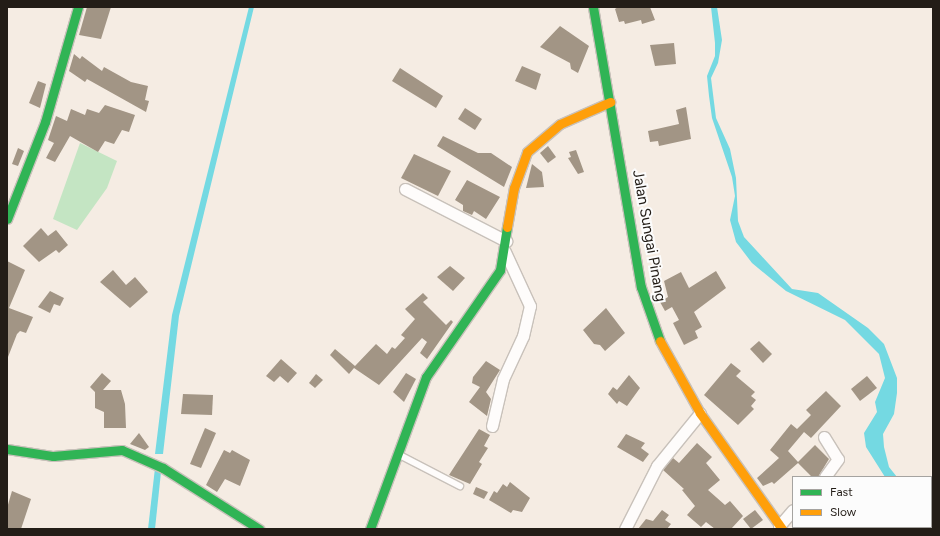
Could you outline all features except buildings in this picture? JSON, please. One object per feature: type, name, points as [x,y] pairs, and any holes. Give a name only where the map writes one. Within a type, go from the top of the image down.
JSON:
[{"type":"street","points":[[7,219],[45,122],[78,7]]},
{"type":"street","name":"Jalan Sungai Pinang","points":[[593,7],[641,287],[655,333],[700,413],[780,527]]},
{"type":"street","points":[[370,529],[396,453],[426,377],[489,290],[500,270],[505,252],[514,188],[527,152],[560,124],[610,102]]},
{"type":"street","points":[[406,189],[506,241]]},
{"type":"street","points":[[492,426],[499,390],[523,336],[530,306],[505,252]]},
{"type":"street","points":[[625,529],[657,466],[700,413]]},
{"type":"street","points":[[824,437],[838,459],[827,476]]},
{"type":"street","points":[[7,449],[53,456],[122,450],[163,468],[259,529]]},
{"type":"street","points":[[780,527],[792,511]]},
{"type":"lane","points":[[396,453],[460,486]]},
{"type":"green space","points":[[80,143],[117,161],[107,188],[77,230],[53,219]]},
{"type":"water","points":[[249,7],[254,7],[179,316],[163,454],[155,454],[172,315]]},
{"type":"water","points":[[711,7],[717,7],[722,40],[718,63],[711,78],[716,118],[730,149],[736,178],[738,221],[744,237],[792,289],[818,293],[868,328],[884,344],[897,378],[897,393],[894,414],[883,434],[884,447],[889,467],[896,476],[884,476],[866,447],[864,433],[877,412],[875,402],[885,378],[879,354],[845,320],[786,291],[752,263],[736,242],[730,220],[735,196],[732,177],[712,118],[709,96],[707,76],[715,56]]},
{"type":"water","points":[[155,468],[161,472],[155,529],[148,529]]},
{"type":"traffic: fast","points":[[7,219],[45,122],[78,7]]},
{"type":"traffic: fast","points":[[593,7],[641,287],[660,341]]},
{"type":"traffic: fast","points":[[370,529],[426,377],[500,270],[507,227]]},
{"type":"traffic: fast","points":[[7,449],[53,456],[122,450],[163,468],[259,529]]},
{"type":"traffic: slow","points":[[507,227],[514,188],[527,152],[560,124],[610,102]]},
{"type":"traffic: slow","points":[[660,341],[700,413],[782,529]]}]
